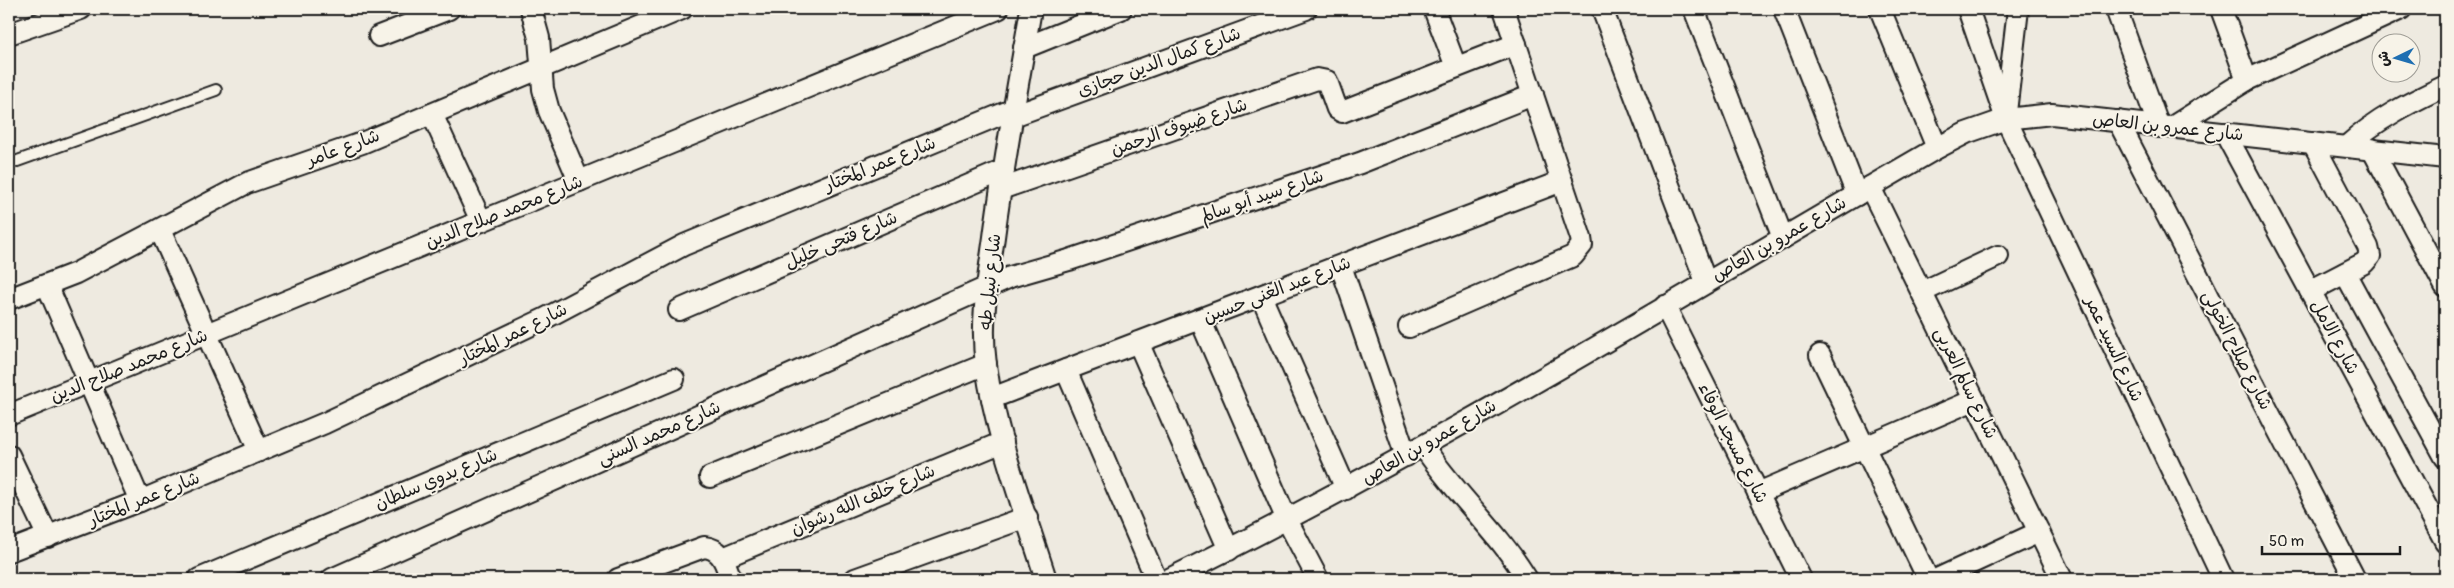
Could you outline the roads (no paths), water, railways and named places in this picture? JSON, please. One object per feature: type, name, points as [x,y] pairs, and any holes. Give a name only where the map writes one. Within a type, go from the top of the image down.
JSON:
[{"type":"street","points":[[9,34],[81,9]]},
{"type":"street","points":[[379,36],[449,9]]},
{"type":"street","points":[[531,9],[539,38],[543,89],[549,111],[579,181]]},
{"type":"street","name":"شارع عامر","points":[[9,299],[85,268],[247,183],[362,143],[682,9]]},
{"type":"street","name":"شارع محمد صلاح الدين","points":[[9,415],[998,9]]},
{"type":"street","name":"شارع نبيل طه","points":[[1031,9],[1002,179],[984,324],[986,364],[992,398],[1003,442],[1046,579]]},
{"type":"street","points":[[1024,48],[1121,9]]},
{"type":"street","name":"شارع كمال الدين حجازى","points":[[1013,112],[1278,14],[1306,9]]},
{"type":"street","points":[[1434,9],[1456,67],[1516,44]]},
{"type":"street","points":[[1409,327],[1564,260],[1579,251],[1582,245],[1582,238],[1504,9]]},
{"type":"street","points":[[1602,9],[1706,282]]},
{"type":"street","points":[[1694,9],[1783,238]]},
{"type":"street","name":"شارع سالم العربى","points":[[1784,9],[1864,191],[1922,292],[2062,579]]},
{"type":"street","points":[[1880,9],[1937,148]]},
{"type":"street","name":"شارع السيد عمر","points":[[1968,9],[2006,119],[2223,579]]},
{"type":"street","points":[[2006,119],[2018,9]]},
{"type":"street","points":[[2116,9],[2165,127],[2247,80],[2402,9]]},
{"type":"street","points":[[2221,9],[2247,80]]},
{"type":"street","name":"شارع ضيوف الرحمن","points":[[1002,179],[1317,79],[1327,81],[1339,111],[1345,111],[1456,67]]},
{"type":"street","points":[[2347,146],[2369,127],[2393,111],[2445,86]]},
{"type":"street","name":"شارع سيد أبو سالم","points":[[987,288],[1010,277],[1069,260],[1360,162],[1533,95]]},
{"type":"street","name":"شارع عمر المختار","points":[[9,551],[140,501],[325,423],[544,319],[684,245],[1013,112]]},
{"type":"street","points":[[432,114],[481,221]]},
{"type":"street","name":"شارع عمرو بن العاص","points":[[1169,579],[1190,574],[1229,550],[1414,451],[1937,148],[1966,133],[2006,119],[2052,114],[2445,158]]},
{"type":"street","name":"شارع صلاح الخولى","points":[[2118,121],[2355,579]]},
{"type":"street","name":"شارع الامل","points":[[2225,133],[2445,541]]},
{"type":"street","points":[[2310,291],[2364,263],[2370,256],[2370,251],[2313,143]]},
{"type":"street","points":[[2372,149],[2445,286]]},
{"type":"street","name":"شارع فتحى خليل","points":[[679,310],[1002,179]]},
{"type":"street","name":"شارع عبد الغنى حسين","points":[[992,398],[1562,182]]},
{"type":"street","points":[[160,230],[259,451]]},
{"type":"street","points":[[1922,292],[1998,256]]},
{"type":"street","points":[[1341,266],[1414,451],[1455,490],[1496,535],[1526,579]]},
{"type":"street","points":[[2345,273],[2445,457]]},
{"type":"street","points":[[47,285],[140,501]]},
{"type":"street","name":"شارع محمد السنى","points":[[332,579],[987,288]]},
{"type":"street","points":[[1261,296],[1346,489]]},
{"type":"street","name":"شارع مسجد الوفاء","points":[[1664,306],[1801,579]]},
{"type":"street","points":[[1200,319],[1287,520],[1318,579]]},
{"type":"street","points":[[1138,342],[1229,550]]},
{"type":"street","points":[[1820,355],[1928,579]]},
{"type":"street","points":[[710,477],[986,364]]},
{"type":"street","points":[[1066,370],[1156,579]]},
{"type":"street","name":"شارع بدوي سلطان","points":[[199,579],[674,379]]},
{"type":"street","points":[[1758,493],[1974,400]]},
{"type":"street","name":"شارع خلف الله رشوان","points":[[724,558],[1003,442]]},
{"type":"street","points":[[9,455],[48,537]]},
{"type":"street","points":[[855,579],[1027,517]]},
{"type":"street","points":[[1938,579],[2039,532]]},
{"type":"street","points":[[618,579],[704,547],[712,548],[724,558],[731,579]]},
{"type":"lane","points":[[9,164],[216,90]]}]
